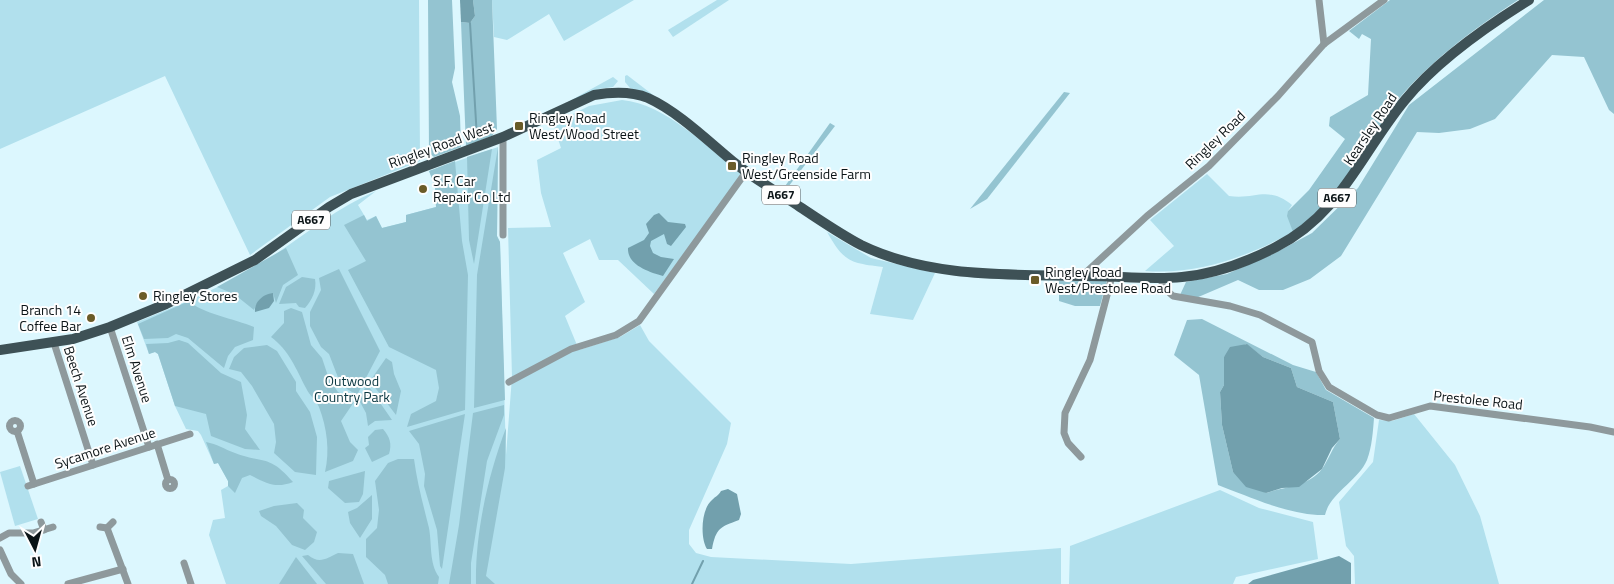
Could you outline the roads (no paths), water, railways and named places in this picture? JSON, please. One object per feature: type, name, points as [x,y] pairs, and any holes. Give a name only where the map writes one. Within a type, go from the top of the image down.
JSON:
[{"type":"main road","name":"Kearsley Road","points":[[1082,276],[1183,277],[1235,265],[1278,246],[1313,222],[1347,186],[1405,100],[1440,65],[1529,0]]},
{"type":"main road","name":"Ringley Road West","points":[[0,350],[54,343],[110,327],[166,304],[255,260],[329,207],[351,194],[503,137],[594,96],[621,93],[634,94],[664,106],[746,172],[843,235],[880,253],[900,260],[996,275],[1082,276]]},
{"type":"street","points":[[1319,0],[1324,44]]},
{"type":"street","name":"Ringley Road","points":[[1082,276],[1148,216],[1209,166],[1278,96],[1324,44],[1384,0]]},
{"type":"street","points":[[503,137],[503,235]]},
{"type":"street","points":[[509,382],[571,349],[616,335],[639,321],[746,172]]},
{"type":"street","points":[[1081,458],[1068,443],[1064,433],[1065,413],[1090,360],[1112,276]]},
{"type":"street","name":"Prestolee Road","points":[[1161,278],[1163,287],[1173,296],[1230,306],[1260,315],[1312,342],[1319,371],[1329,387],[1377,415],[1389,418],[1430,406],[1590,427],[1614,432]]},
{"type":"street","name":"Elm Avenue","points":[[110,327],[149,447]]},
{"type":"street","name":"Beech Avenue","points":[[54,343],[93,465]]},
{"type":"street","name":"Sycamore Avenue","points":[[17,431],[31,485],[190,434]]},
{"type":"street","points":[[157,444],[168,480]]},
{"type":"street","points":[[41,522],[44,530]]},
{"type":"street","points":[[113,522],[104,528],[128,584]]},
{"type":"street","points":[[0,538],[9,533],[28,534],[53,527]]},
{"type":"street","points":[[0,550],[11,574],[21,584]]},
{"type":"street","points":[[184,563],[190,584]]},
{"type":"street","points":[[68,584],[123,569]]},
{"type":"waterway","points":[[470,23],[477,138]]},
{"type":"waterway","points":[[692,584],[703,561]]},
{"type":"place","name":"Ringley Road West/Wood Street","points":[[519,126]]},
{"type":"place","name":"Ringley Road West/Greenside Farm","points":[[732,166]]},
{"type":"place","name":"S.F. Car Repair Co Ltd","points":[[423,189]]},
{"type":"place","name":"Ringley Road West/Prestolee Road","points":[[1035,280]]},
{"type":"place","name":"Ringley Stores","points":[[143,296]]},
{"type":"place","name":"Branch 14 Coffee Bar","points":[[91,318]]},
{"type":"park label","name":"Outwood Country Park","points":[[352,390]]}]
